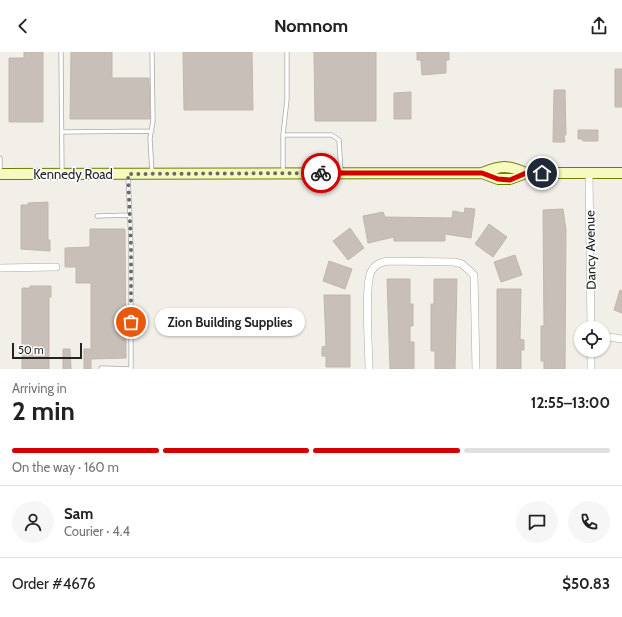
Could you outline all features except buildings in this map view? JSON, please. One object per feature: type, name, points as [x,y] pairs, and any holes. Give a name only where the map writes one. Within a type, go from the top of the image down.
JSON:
[{"type":"main road","name":"Kennedy Road","points":[[0,174],[482,173],[498,179],[510,180],[526,173],[622,173]]},
{"type":"street","name":"Dancy Avenue","points":[[589,173],[591,321]]},
{"type":"street","points":[[369,369],[368,283],[375,267],[380,263],[389,261],[454,262],[462,264],[474,275],[476,369]]},
{"type":"street","points":[[0,268],[56,267]]},
{"type":"street","points":[[610,337],[622,339]]},
{"type":"street","points":[[591,357],[591,369]]},
{"type":"lane","points":[[61,52],[62,173]]},
{"type":"lane","points":[[152,52],[153,121],[150,138],[152,174]]},
{"type":"lane","points":[[283,173],[283,135],[287,99],[287,52]]},
{"type":"lane","points":[[62,132],[152,131]]},
{"type":"lane","points":[[283,135],[332,135],[336,137],[338,140],[342,173]]},
{"type":"lane","points":[[0,158],[0,174]]},
{"type":"lane","points":[[101,368],[131,369],[130,215],[128,174]]},
{"type":"lane","points":[[97,216],[130,215]]},
{"type":"way so far","points":[[131,322],[131,246],[128,174],[321,173]]},
{"type":"place","name":"Zion Building Supplies","points":[[131,322]]},
{"type":"route","points":[[321,173],[482,173],[498,179],[510,180],[526,173],[542,173]]}]
